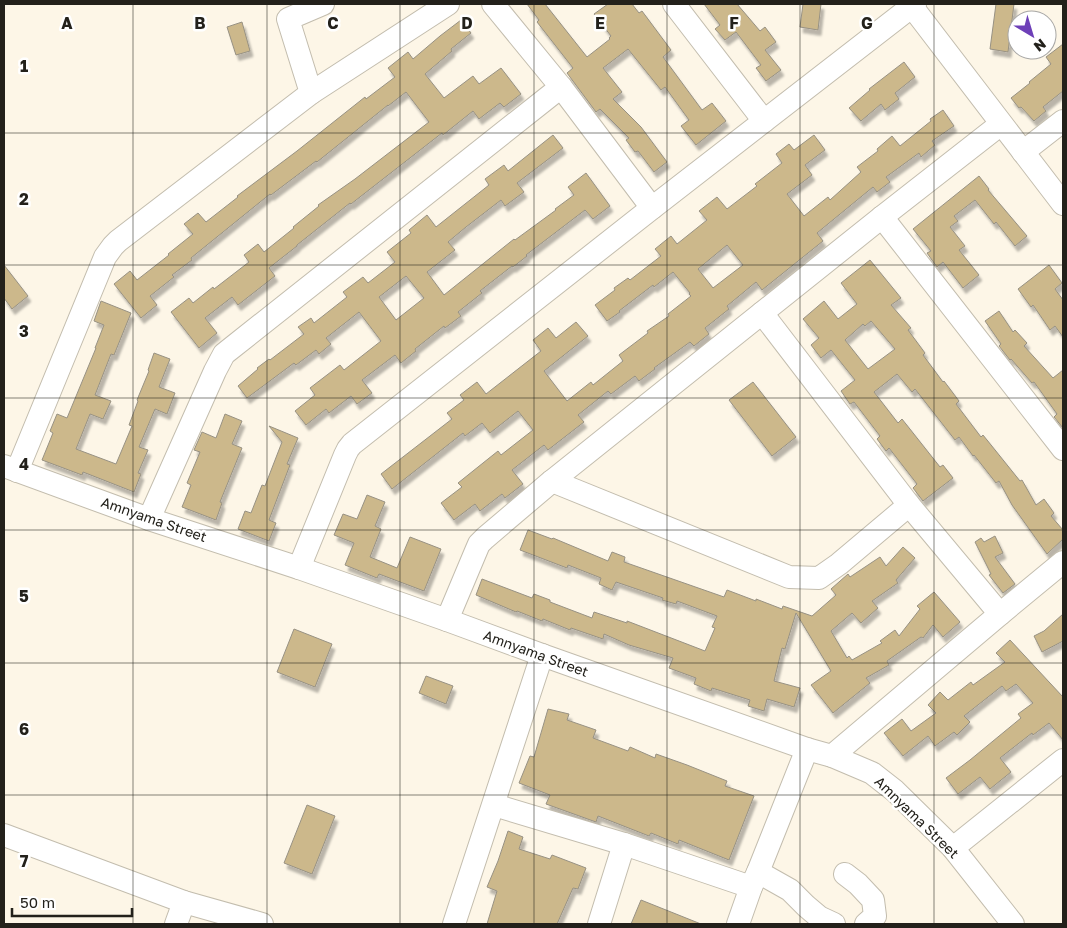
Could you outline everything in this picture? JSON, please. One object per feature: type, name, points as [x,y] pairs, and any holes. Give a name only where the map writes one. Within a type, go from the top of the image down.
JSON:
[{"type":"street","points":[[311,93],[285,11],[323,4]]},
{"type":"street","points":[[10,469],[104,257],[109,250],[118,241],[311,93],[448,4]]},
{"type":"street","points":[[493,4],[561,87],[652,208]]},
{"type":"street","points":[[674,4],[764,121]]},
{"type":"street","points":[[299,568],[345,454],[352,444],[913,5],[1063,204]]},
{"type":"street","points":[[149,519],[224,354],[561,87]]},
{"type":"street","points":[[1024,152],[1063,121]]},
{"type":"street","points":[[447,620],[480,544],[552,481],[1001,124]]},
{"type":"street","points":[[882,217],[1063,449]]},
{"type":"street","points":[[762,313],[909,504],[1000,614]]},
{"type":"street","name":"Amnyama Street","points":[[10,469],[149,519],[299,568],[447,620],[806,749],[832,756],[872,773],[895,791],[953,848],[1012,924]]},
{"type":"street","points":[[552,481],[788,577],[819,578],[839,564],[909,504]]},
{"type":"street","points":[[832,756],[1063,562]]},
{"type":"street","points":[[454,924],[542,655]]},
{"type":"street","points":[[738,924],[806,749]]},
{"type":"street","points":[[953,848],[1063,760]]},
{"type":"street","points":[[494,806],[790,890],[819,917],[834,924]]},
{"type":"street","points":[[4,835],[184,902],[262,924]]},
{"type":"street","points":[[599,924],[624,844]]},
{"type":"street","points":[[845,874],[858,884],[873,900],[875,916],[866,924]]},
{"type":"street","points":[[176,924],[184,902]]},
{"type":"building","points":[[527,4],[545,4],[587,57],[610,39],[611,36],[594,14],[608,4],[632,4],[639,13],[642,11],[671,50],[663,57],[702,110],[712,103],[726,121],[696,145],[681,126],[689,120],[665,87],[661,90],[628,49],[603,68],[622,92],[613,99],[641,127],[667,162],[654,172],[638,151],[635,152],[626,140],[629,138],[600,109],[596,112],[567,73],[573,68],[537,22],[539,20]]},
{"type":"building","points":[[704,4],[737,4],[760,31],[765,27],[776,42],[765,50],[781,70],[766,81],[756,68],[761,65],[736,32],[725,40],[715,29],[720,25]]},
{"type":"building","points":[[803,4],[821,4],[818,30],[800,27]]},
{"type":"building","points":[[996,4],[1014,4],[1013,10],[1007,10],[1007,52],[990,49]]},
{"type":"building","points":[[461,20],[471,33],[425,74],[444,98],[473,76],[479,84],[501,68],[521,94],[504,107],[500,103],[479,119],[473,111],[350,203],[269,268],[275,276],[238,305],[232,297],[205,318],[217,333],[199,348],[171,312],[189,298],[193,303],[213,287],[214,289],[249,262],[244,255],[258,244],[264,252],[294,228],[318,205],[429,122],[406,92],[317,162],[270,194],[191,258],[192,260],[172,275],[174,277],[150,296],[157,305],[141,318],[114,284],[130,271],[137,280],[193,234],[184,224],[198,213],[206,222],[365,97],[366,99],[395,77],[388,68],[408,52],[413,59]]},
{"type":"building","points":[[242,22],[250,51],[236,55],[227,27]]},
{"type":"building","points":[[1063,44],[1063,91],[1043,107],[1046,111],[1034,121],[1011,98],[1051,64],[1048,60],[1057,60],[1057,49]]},
{"type":"building","points":[[904,62],[915,77],[895,93],[899,99],[885,110],[881,104],[861,121],[849,108],[869,89]]},
{"type":"building","points":[[943,110],[954,126],[932,141],[935,145],[921,157],[919,153],[886,177],[890,182],[877,192],[873,187],[817,233],[823,241],[762,290],[756,282],[727,306],[729,309],[705,328],[709,334],[694,346],[690,342],[639,381],[635,376],[611,394],[608,391],[578,415],[584,422],[548,450],[544,445],[512,470],[523,484],[505,498],[502,494],[480,511],[475,504],[454,520],[441,503],[462,487],[458,483],[498,451],[501,455],[533,430],[518,411],[490,433],[482,423],[465,436],[463,433],[392,489],[381,474],[452,419],[447,413],[464,400],[460,395],[477,382],[486,394],[541,351],[533,340],[548,328],[556,338],[576,322],[588,336],[544,371],[567,401],[591,382],[593,385],[623,361],[619,355],[648,333],[647,331],[669,316],[668,314],[691,296],[690,293],[673,272],[607,321],[595,305],[615,290],[614,288],[628,278],[630,280],[661,256],[655,249],[671,236],[677,244],[707,220],[699,211],[717,197],[727,209],[757,186],[755,184],[782,163],[776,154],[789,144],[794,150],[814,135],[825,150],[805,165],[812,175],[787,194],[804,216],[828,197],[830,200],[861,172],[857,167],[878,151],[877,149],[892,136],[900,146],[931,121],[930,119]],"holes":[[[727,245],[743,265],[713,288],[698,269]]]},
{"type":"building","points":[[553,135],[563,148],[517,183],[524,192],[505,206],[501,200],[448,242],[455,250],[427,272],[444,295],[514,239],[574,195],[568,187],[586,173],[610,206],[593,219],[585,210],[480,291],[482,293],[458,312],[461,316],[445,328],[444,326],[401,363],[395,355],[362,380],[372,393],[357,404],[351,396],[329,413],[326,409],[306,425],[295,411],[315,395],[310,388],[340,365],[344,370],[381,341],[359,312],[326,338],[331,344],[319,354],[316,350],[296,365],[294,363],[247,398],[238,386],[257,368],[304,334],[298,327],[311,318],[314,323],[347,297],[343,292],[363,277],[368,283],[395,262],[387,252],[411,233],[409,230],[427,215],[436,227],[489,185],[485,179],[504,165],[508,171]],"holes":[[[406,276],[424,298],[396,320],[379,297]]]},
{"type":"building","points":[[979,176],[988,190],[1027,236],[1015,246],[975,200],[954,216],[958,221],[950,227],[965,246],[959,250],[979,275],[963,288],[943,262],[937,267],[927,253],[931,251],[913,229]]},
{"type":"building","points":[[870,260],[901,298],[891,305],[911,328],[908,330],[925,353],[923,355],[959,401],[956,404],[981,437],[983,435],[1020,481],[1022,480],[1036,505],[1044,499],[1054,513],[1051,516],[1063,530],[1063,539],[1047,554],[1012,505],[999,481],[996,483],[959,437],[955,440],[915,389],[912,392],[897,374],[874,392],[898,423],[902,419],[940,467],[943,465],[953,478],[923,501],[913,488],[917,484],[889,448],[886,451],[877,439],[880,436],[854,402],[850,404],[841,391],[855,380],[831,350],[821,358],[811,345],[819,338],[803,319],[824,301],[838,319],[857,304],[841,283]],"holes":[[[871,321],[895,349],[868,369],[845,340],[863,324],[865,326]]]},
{"type":"building","points":[[4,265],[28,296],[12,309],[4,298]]},
{"type":"building","points":[[1049,265],[1062,283],[1055,289],[1063,300],[1063,337],[1055,326],[1050,330],[1033,305],[1031,307],[1018,289]]},
{"type":"building","points":[[101,301],[131,313],[114,355],[111,354],[95,395],[111,401],[103,419],[90,414],[76,449],[116,464],[132,426],[129,425],[154,353],[170,359],[159,387],[175,393],[167,414],[155,409],[139,447],[148,450],[138,473],[141,474],[134,492],[83,472],[82,475],[42,460],[53,433],[50,431],[57,414],[67,418],[96,348],[104,325],[94,321]]},
{"type":"building","points":[[999,311],[1013,332],[1015,330],[1027,343],[1024,346],[1053,378],[1063,370],[1063,428],[1054,417],[1057,414],[1034,382],[1032,383],[1010,360],[999,346],[1001,344],[985,321]]},
{"type":"building","points":[[753,382],[796,437],[772,456],[729,400]]},
{"type":"building","points":[[225,414],[242,421],[232,444],[242,448],[220,502],[222,503],[216,520],[182,507],[191,485],[187,483],[200,452],[194,450],[202,432],[216,438]]},
{"type":"building","points":[[269,426],[298,438],[287,464],[290,465],[269,520],[276,523],[269,541],[238,529],[245,511],[251,513],[262,485],[265,486],[282,442]]},
{"type":"building","points":[[367,495],[385,502],[375,526],[381,529],[370,557],[397,568],[410,537],[441,549],[424,591],[379,574],[377,578],[345,565],[354,543],[334,535],[343,514],[357,519]]},
{"type":"building","points":[[528,530],[553,538],[608,561],[612,552],[625,557],[624,562],[724,597],[727,590],[782,609],[783,606],[812,616],[836,595],[831,589],[848,574],[850,577],[880,557],[886,566],[903,547],[915,558],[896,580],[898,583],[872,601],[878,608],[861,623],[852,613],[831,631],[847,658],[849,656],[852,660],[882,643],[880,641],[895,630],[899,636],[920,609],[917,606],[934,592],[960,622],[943,637],[933,625],[923,638],[921,637],[887,661],[889,665],[866,678],[870,683],[833,713],[811,685],[831,671],[796,613],[785,649],[782,648],[774,681],[800,688],[794,707],[767,699],[764,711],[748,706],[750,700],[712,688],[711,691],[694,684],[696,678],[669,668],[673,658],[629,645],[604,634],[603,639],[571,628],[570,630],[543,619],[542,621],[516,612],[476,595],[482,579],[532,598],[534,594],[592,618],[594,612],[627,623],[627,621],[705,651],[715,628],[712,627],[717,616],[677,601],[676,604],[662,600],[663,598],[616,582],[612,590],[599,584],[601,578],[568,565],[567,568],[520,550]]},
{"type":"building","points":[[995,536],[1003,553],[995,557],[1015,584],[1003,593],[989,575],[991,574],[975,542],[981,538],[984,542]]},
{"type":"building","points":[[1063,614],[1063,641],[1042,652],[1034,636],[1044,631]]},
{"type":"building","points":[[294,629],[332,644],[315,687],[277,672]]},
{"type":"building","points":[[1010,640],[1063,697],[1063,740],[1049,723],[1033,735],[1032,733],[1000,758],[1011,772],[990,789],[980,777],[958,794],[946,778],[1021,718],[1018,714],[1033,703],[1016,684],[1006,691],[1002,686],[964,716],[970,722],[957,735],[954,732],[935,746],[928,736],[903,756],[884,733],[902,719],[911,731],[936,713],[928,705],[940,692],[948,700],[971,682],[973,685],[1005,662],[996,653]]},
{"type":"building","points":[[426,676],[453,686],[446,704],[419,693]]},
{"type":"building","points":[[548,709],[569,714],[567,720],[596,730],[593,738],[628,751],[630,747],[655,758],[656,754],[687,765],[727,781],[725,786],[754,796],[729,860],[679,840],[678,844],[651,833],[649,836],[598,816],[596,822],[546,804],[550,795],[519,783],[530,756],[534,757]]},
{"type":"building","points":[[307,805],[335,816],[312,874],[284,863]]},
{"type":"building","points":[[508,831],[523,837],[519,849],[550,859],[552,855],[586,868],[578,889],[573,888],[557,924],[487,924],[497,891],[487,887]]},
{"type":"building","points":[[641,900],[701,924],[631,924]]}]
